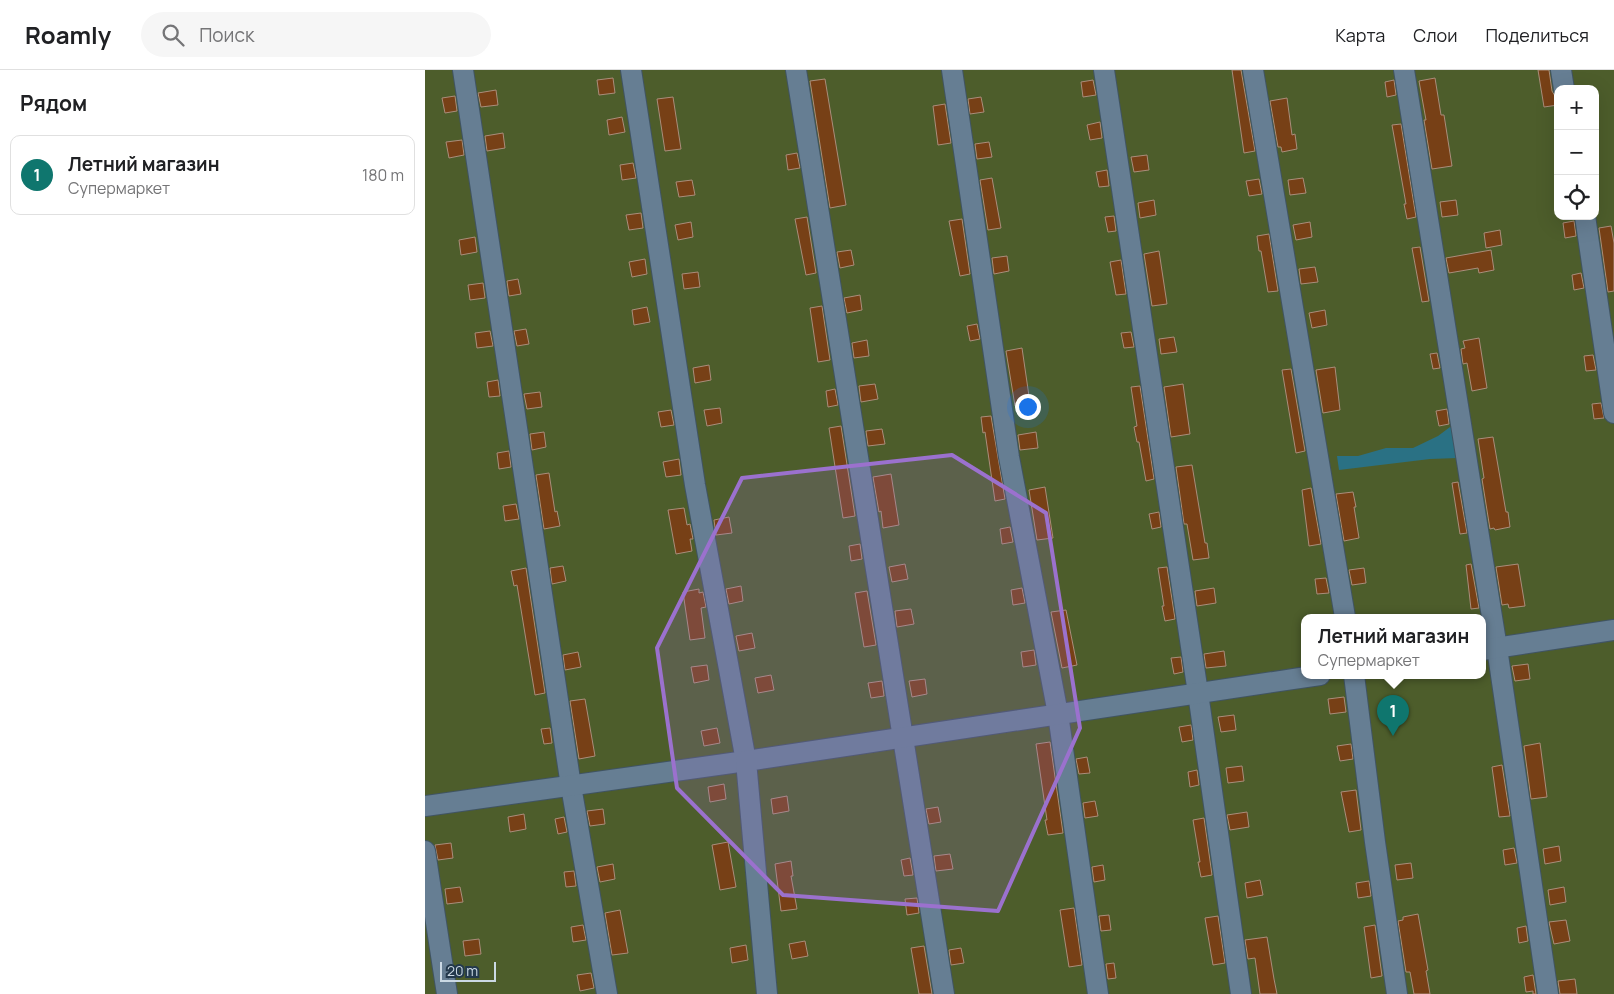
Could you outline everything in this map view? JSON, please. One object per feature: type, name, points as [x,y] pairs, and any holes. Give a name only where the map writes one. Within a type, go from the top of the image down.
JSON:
[{"type":"street","points":[[463,70],[571,786],[607,994]]},
{"type":"street","points":[[631,70],[695,485],[746,761],[767,994]]},
{"type":"street","points":[[796,70],[944,994]]},
{"type":"street","points":[[952,70],[1009,457],[1058,714],[1098,994]]},
{"type":"street","points":[[1104,70],[1198,693],[1241,994]]},
{"type":"street","points":[[1253,70],[1344,614]]},
{"type":"street","points":[[1404,70],[1484,614]]},
{"type":"street","points":[[1561,70],[1563,85]]},
{"type":"street","points":[[1586,220],[1614,414]]},
{"type":"street","points":[[1486,629],[1548,994]]},
{"type":"street","points":[[1489,649],[1614,630]]},
{"type":"street","points":[[425,806],[746,761],[1301,678]]},
{"type":"street","points":[[1355,679],[1397,994]]},
{"type":"street","points":[[425,851],[447,994]]},
{"type":"highlighted area","points":[[952,455],[1046,513],[1080,728],[998,911],[783,895],[677,788],[657,648],[742,478]]},
{"type":"green space","points":[[425,70],[1614,70],[1614,994],[425,994]]},
{"type":"water","points":[[1450,427],[1457,432],[1458,458],[1430,459],[1339,470],[1337,456],[1358,456],[1386,448],[1413,448],[1438,436]]},
{"type":"building","points":[[1232,70],[1241,70],[1255,151],[1244,153]]},
{"type":"building","points":[[1538,70],[1549,70],[1554,94],[1554,106],[1544,107]]},
{"type":"building","points":[[613,78],[615,93],[599,95],[597,80]]},
{"type":"building","points":[[1435,78],[1441,115],[1444,115],[1452,166],[1432,169],[1419,81]]},
{"type":"building","points":[[825,79],[846,205],[830,208],[810,81]]},
{"type":"building","points":[[1093,80],[1096,95],[1083,97],[1081,82]]},
{"type":"building","points":[[1394,80],[1396,95],[1387,97],[1385,82]]},
{"type":"building","points":[[496,90],[498,105],[481,107],[478,93]]},
{"type":"building","points":[[455,96],[457,111],[445,113],[442,98]]},
{"type":"building","points":[[673,97],[681,149],[665,151],[657,99]]},
{"type":"building","points":[[981,97],[984,112],[970,114],[968,99]]},
{"type":"building","points":[[1287,98],[1292,135],[1295,134],[1297,149],[1282,152],[1281,147],[1278,147],[1270,101]]},
{"type":"building","points":[[945,104],[951,143],[938,145],[933,106]]},
{"type":"building","points":[[622,117],[625,132],[609,135],[607,120]]},
{"type":"building","points":[[1100,122],[1102,138],[1090,140],[1087,125]]},
{"type":"building","points":[[1401,124],[1416,217],[1407,219],[1392,125]]},
{"type":"building","points":[[503,133],[505,148],[487,151],[485,136]]},
{"type":"building","points":[[462,140],[464,155],[449,158],[446,142]]},
{"type":"building","points":[[989,142],[992,157],[977,159],[975,144]]},
{"type":"building","points":[[797,153],[800,168],[788,170],[786,155]]},
{"type":"building","points":[[1147,155],[1149,170],[1134,172],[1131,157]]},
{"type":"building","points":[[633,163],[636,178],[622,180],[620,165]]},
{"type":"building","points":[[1107,170],[1109,186],[1099,187],[1096,172]]},
{"type":"building","points":[[992,178],[1001,228],[988,230],[980,180]]},
{"type":"building","points":[[1303,178],[1306,193],[1290,195],[1288,180]]},
{"type":"building","points":[[1259,179],[1262,194],[1249,196],[1246,181]]},
{"type":"building","points":[[692,180],[695,195],[679,197],[676,182]]},
{"type":"building","points":[[1154,200],[1156,215],[1140,218],[1138,203]]},
{"type":"building","points":[[1456,200],[1458,215],[1442,217],[1440,202]]},
{"type":"building","points":[[641,213],[643,228],[629,230],[626,215]]},
{"type":"building","points":[[1114,216],[1116,231],[1108,232],[1105,217]]},
{"type":"building","points":[[807,217],[816,273],[806,275],[795,219]]},
{"type":"building","points":[[962,219],[970,274],[960,276],[949,221]]},
{"type":"building","points":[[1574,221],[1576,236],[1565,238],[1563,223]]},
{"type":"building","points":[[691,222],[693,237],[678,240],[675,225]]},
{"type":"building","points":[[1310,222],[1312,237],[1296,240],[1293,225]]},
{"type":"building","points":[[1611,226],[1614,243],[1614,291],[1608,292],[1599,228]]},
{"type":"building","points":[[1500,230],[1502,245],[1486,248],[1484,233]]},
{"type":"building","points":[[1269,234],[1278,291],[1268,292],[1257,236]]},
{"type":"building","points":[[475,237],[477,252],[461,255],[459,240]]},
{"type":"building","points":[[1420,247],[1429,301],[1422,302],[1412,248]]},
{"type":"building","points":[[851,250],[854,265],[840,268],[837,252]]},
{"type":"building","points":[[1491,250],[1494,270],[1479,273],[1478,268],[1449,273],[1446,258]]},
{"type":"building","points":[[1159,251],[1167,304],[1152,306],[1144,254]]},
{"type":"building","points":[[1007,256],[1009,271],[994,274],[992,258]]},
{"type":"building","points":[[645,259],[647,274],[632,277],[629,262]]},
{"type":"building","points":[[1121,260],[1126,294],[1116,295],[1110,262]]},
{"type":"building","points":[[1315,267],[1318,282],[1301,284],[1299,269]]},
{"type":"building","points":[[698,272],[700,287],[684,289],[682,274]]},
{"type":"building","points":[[1581,273],[1584,288],[1574,290],[1572,275]]},
{"type":"building","points":[[518,279],[521,294],[509,296],[507,281]]},
{"type":"building","points":[[483,283],[485,298],[470,300],[468,285]]},
{"type":"building","points":[[860,295],[862,310],[847,313],[844,298]]},
{"type":"building","points":[[822,306],[830,360],[818,362],[810,308]]},
{"type":"building","points":[[647,307],[650,322],[634,325],[632,310]]},
{"type":"building","points":[[1325,310],[1327,325],[1312,328],[1309,313]]},
{"type":"building","points":[[977,324],[980,339],[970,341],[967,326]]},
{"type":"building","points":[[526,329],[529,344],[517,346],[514,331]]},
{"type":"building","points":[[490,331],[493,346],[477,348],[475,333]]},
{"type":"building","points":[[1131,332],[1134,347],[1124,348],[1121,333]]},
{"type":"building","points":[[1174,337],[1177,352],[1161,354],[1159,339]]},
{"type":"building","points":[[1479,338],[1487,388],[1472,391],[1467,363],[1463,364],[1461,349],[1465,348],[1463,341]]},
{"type":"building","points":[[867,340],[869,356],[854,358],[852,343]]},
{"type":"building","points":[[1022,348],[1030,403],[1015,406],[1006,351]]},
{"type":"building","points":[[1437,353],[1440,368],[1433,369],[1430,354]]},
{"type":"building","points":[[1593,355],[1596,370],[1586,371],[1584,356]]},
{"type":"building","points":[[709,365],[711,380],[695,383],[693,368]]},
{"type":"building","points":[[1335,367],[1340,410],[1323,413],[1316,370]]},
{"type":"building","points":[[1291,369],[1305,451],[1296,453],[1282,370]]},
{"type":"building","points":[[498,380],[500,396],[489,397],[487,382]]},
{"type":"building","points":[[875,384],[878,399],[861,402],[859,386]]},
{"type":"building","points":[[1183,384],[1190,434],[1171,437],[1164,387]]},
{"type":"building","points":[[1140,386],[1154,479],[1146,481],[1139,442],[1137,442],[1134,427],[1137,426],[1131,387]]},
{"type":"building","points":[[835,389],[838,405],[828,407],[826,391]]},
{"type":"building","points":[[540,392],[542,407],[527,409],[524,394]]},
{"type":"building","points":[[1601,403],[1604,418],[1594,419],[1592,404]]},
{"type":"building","points":[[720,408],[722,423],[707,426],[704,410]]},
{"type":"building","points":[[1447,409],[1449,424],[1439,426],[1436,411]]},
{"type":"building","points":[[671,410],[674,425],[661,427],[658,412]]},
{"type":"building","points":[[991,416],[1005,499],[995,501],[981,417]]},
{"type":"building","points":[[841,426],[855,516],[843,518],[829,428]]},
{"type":"building","points":[[882,429],[885,444],[868,446],[866,431]]},
{"type":"building","points":[[544,432],[546,447],[532,450],[530,434]]},
{"type":"building","points":[[1036,432],[1038,448],[1020,450],[1018,435]]},
{"type":"building","points":[[1493,437],[1510,527],[1495,530],[1494,528],[1490,529],[1478,439]]},
{"type":"building","points":[[509,451],[511,467],[499,469],[497,453]]},
{"type":"building","points":[[679,459],[681,475],[666,477],[663,462]]},
{"type":"building","points":[[1192,465],[1209,558],[1193,560],[1187,524],[1184,524],[1176,467]]},
{"type":"building","points":[[549,473],[555,512],[557,511],[560,526],[544,529],[536,475]]},
{"type":"building","points":[[891,474],[899,525],[883,528],[873,477]]},
{"type":"building","points":[[1458,482],[1467,533],[1460,534],[1452,483]]},
{"type":"building","points":[[1045,487],[1053,538],[1037,540],[1029,490]]},
{"type":"building","points":[[1311,488],[1321,544],[1309,546],[1302,490]]},
{"type":"building","points":[[1353,492],[1359,538],[1344,541],[1336,494]]},
{"type":"building","points":[[516,504],[519,519],[505,521],[503,506]]},
{"type":"building","points":[[684,508],[687,525],[690,524],[693,539],[690,539],[692,551],[676,554],[668,510]]},
{"type":"building","points":[[1159,512],[1161,527],[1152,529],[1149,514]]},
{"type":"building","points":[[729,517],[732,533],[716,535],[714,520]]},
{"type":"building","points":[[1010,527],[1013,542],[1002,544],[1000,529]]},
{"type":"building","points":[[860,544],[862,559],[851,561],[849,546]]},
{"type":"building","points":[[905,564],[908,579],[892,582],[889,567]]},
{"type":"building","points":[[1471,564],[1479,608],[1471,609],[1466,565]]},
{"type":"building","points":[[1518,564],[1525,606],[1509,608],[1508,604],[1502,605],[1496,567]]},
{"type":"building","points":[[563,566],[566,581],[552,584],[550,568]]},
{"type":"building","points":[[1167,567],[1175,619],[1165,621],[1158,568]]},
{"type":"building","points":[[526,568],[545,693],[535,695],[517,585],[514,586],[511,571]]},
{"type":"building","points":[[1364,568],[1366,583],[1352,585],[1349,570]]},
{"type":"building","points":[[1326,578],[1329,593],[1317,594],[1315,579]]},
{"type":"building","points":[[741,586],[743,601],[729,604],[726,589]]},
{"type":"building","points":[[1022,588],[1025,603],[1013,605],[1011,590]]},
{"type":"building","points":[[1214,588],[1216,603],[1197,606],[1195,591]]},
{"type":"building","points":[[699,589],[699,593],[703,592],[706,607],[701,608],[705,638],[690,640],[683,592]]},
{"type":"building","points":[[867,591],[876,645],[864,647],[855,593]]},
{"type":"building","points":[[911,609],[914,624],[897,627],[895,611]]},
{"type":"building","points":[[1066,610],[1077,665],[1062,668],[1051,612]]},
{"type":"building","points":[[752,633],[755,648],[739,651],[736,636]]},
{"type":"building","points":[[1034,650],[1036,665],[1023,667],[1021,652]]},
{"type":"building","points":[[1224,651],[1226,666],[1206,668],[1204,654]]},
{"type":"building","points":[[578,652],[581,667],[565,670],[563,655]]},
{"type":"building","points":[[1181,657],[1183,672],[1174,674],[1171,658]]},
{"type":"building","points":[[1528,664],[1530,679],[1515,681],[1512,666]]},
{"type":"building","points":[[707,665],[709,680],[694,683],[691,667]]},
{"type":"building","points":[[771,675],[774,690],[758,693],[755,678]]},
{"type":"building","points":[[925,679],[927,694],[912,697],[909,681]]},
{"type":"building","points":[[882,681],[884,696],[871,698],[868,683]]},
{"type":"building","points":[[1344,697],[1346,712],[1330,714],[1328,699]]},
{"type":"building","points":[[585,699],[595,756],[579,759],[570,701]]},
{"type":"building","points":[[1234,715],[1236,730],[1221,732],[1218,717]]},
{"type":"building","points":[[1191,725],[1193,740],[1182,742],[1179,727]]},
{"type":"building","points":[[550,728],[552,743],[544,744],[541,729]]},
{"type":"building","points":[[717,728],[720,743],[704,746],[701,731]]},
{"type":"building","points":[[1050,742],[1063,833],[1048,835],[1036,744]]},
{"type":"building","points":[[1540,743],[1547,797],[1531,799],[1524,746]]},
{"type":"building","points":[[1351,744],[1353,759],[1340,761],[1337,746]]},
{"type":"building","points":[[1087,757],[1090,773],[1079,774],[1076,759]]},
{"type":"building","points":[[1502,765],[1510,816],[1499,817],[1492,767]]},
{"type":"building","points":[[1242,766],[1244,781],[1228,783],[1226,768]]},
{"type":"building","points":[[1197,770],[1199,785],[1190,787],[1188,772]]},
{"type":"building","points":[[724,784],[726,799],[710,802],[708,787]]},
{"type":"building","points":[[1356,790],[1361,830],[1349,832],[1341,792]]},
{"type":"building","points":[[787,796],[789,811],[773,814],[771,799]]},
{"type":"building","points":[[1095,801],[1098,816],[1085,818],[1083,803]]},
{"type":"building","points":[[938,807],[941,822],[929,824],[926,809]]},
{"type":"building","points":[[603,809],[605,824],[590,826],[587,811]]},
{"type":"building","points":[[1247,812],[1249,827],[1230,830],[1227,815]]},
{"type":"building","points":[[524,814],[526,829],[510,832],[508,817]]},
{"type":"building","points":[[564,817],[567,832],[558,834],[555,819]]},
{"type":"building","points":[[1204,818],[1212,875],[1201,877],[1193,820]]},
{"type":"building","points":[[728,842],[736,887],[720,890],[712,845]]},
{"type":"building","points":[[451,843],[453,858],[438,860],[435,845]]},
{"type":"building","points":[[1559,846],[1561,861],[1545,864],[1543,849]]},
{"type":"building","points":[[1514,848],[1517,863],[1505,865],[1503,850]]},
{"type":"building","points":[[950,854],[953,869],[936,871],[934,856]]},
{"type":"building","points":[[910,858],[913,875],[904,876],[901,860]]},
{"type":"building","points":[[791,861],[793,876],[791,876],[797,909],[781,911],[775,864]]},
{"type":"building","points":[[1411,863],[1413,878],[1397,880],[1395,865]]},
{"type":"building","points":[[613,864],[615,879],[600,882],[597,867]]},
{"type":"building","points":[[1103,865],[1105,880],[1094,882],[1092,867]]},
{"type":"building","points":[[574,871],[576,886],[566,887],[564,872]]},
{"type":"building","points":[[1260,880],[1263,895],[1247,898],[1245,883]]},
{"type":"building","points":[[1369,881],[1371,896],[1358,898],[1356,883]]},
{"type":"building","points":[[460,887],[463,902],[447,904],[445,889]]},
{"type":"building","points":[[1564,887],[1566,902],[1550,905],[1548,890]]},
{"type":"building","points":[[917,898],[919,913],[907,915],[905,899]]},
{"type":"building","points":[[1074,908],[1082,965],[1069,967],[1060,910]]},
{"type":"building","points":[[620,910],[628,953],[612,955],[605,913]]},
{"type":"building","points":[[1418,914],[1428,970],[1426,971],[1430,994],[1414,994],[1410,972],[1406,972],[1398,921],[1403,920],[1403,917]]},
{"type":"building","points":[[1109,915],[1111,930],[1101,931],[1099,916]]},
{"type":"building","points":[[1218,916],[1225,963],[1213,965],[1205,918]]},
{"type":"building","points":[[1566,920],[1570,941],[1554,944],[1549,922]]},
{"type":"building","points":[[583,925],[586,940],[573,942],[571,927]]},
{"type":"building","points":[[1375,925],[1382,976],[1371,978],[1364,927]]},
{"type":"building","points":[[1526,926],[1528,941],[1519,943],[1517,928]]},
{"type":"building","points":[[1267,937],[1277,994],[1260,994],[1255,958],[1248,959],[1245,940]]},
{"type":"building","points":[[479,939],[481,954],[465,956],[463,941]]},
{"type":"building","points":[[805,941],[808,956],[792,959],[789,944]]},
{"type":"building","points":[[746,945],[748,960],[732,963],[730,948]]},
{"type":"building","points":[[924,946],[932,994],[919,994],[911,948]]},
{"type":"building","points":[[961,948],[964,963],[951,965],[949,950]]},
{"type":"building","points":[[1114,963],[1116,978],[1108,979],[1106,964]]},
{"type":"building","points":[[591,973],[594,988],[580,991],[577,975]]},
{"type":"building","points":[[1533,975],[1536,994],[1533,994],[1533,991],[1526,992],[1524,977]]},
{"type":"building","points":[[1575,979],[1577,994],[1560,994],[1558,981]]},
{"type":"place","name":"Летний магазин","points":[[1393,736]]}]
